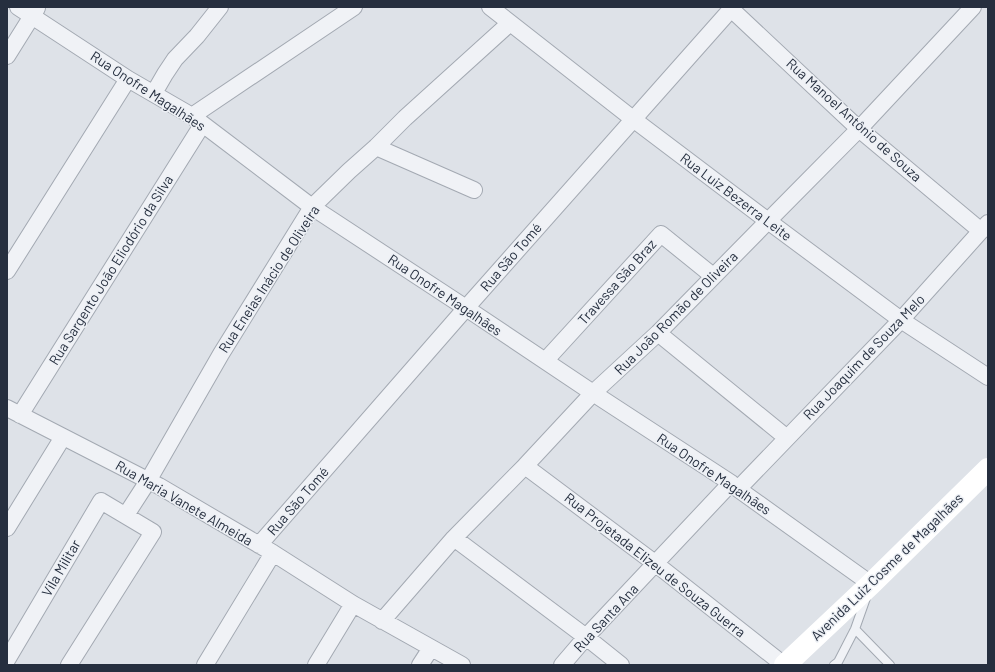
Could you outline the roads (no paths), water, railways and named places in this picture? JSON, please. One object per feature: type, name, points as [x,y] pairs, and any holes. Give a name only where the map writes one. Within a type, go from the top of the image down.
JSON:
[{"type":"main road","name":"Avenida Luiz Cosme de Magalhães","points":[[785,665],[871,584],[988,469]]},
{"type":"street","name":"Rua Onofre Magalhães","points":[[18,7],[34,12],[128,79],[154,93],[197,120],[312,207],[734,486],[871,584]]},
{"type":"street","points":[[154,93],[164,74],[220,7]]},
{"type":"street","name":"Rua Sargento João Eliodório da Silva","points":[[13,411],[197,120],[354,7]]},
{"type":"street","name":"Rua Luiz Bezerra Leite","points":[[490,7],[633,119],[901,320],[988,377]]},
{"type":"street","name":"Rua João Romão de Oliveira","points":[[382,621],[454,538],[526,466],[593,393],[658,333],[860,129],[973,7]]},
{"type":"street","name":"Rua Manoel Antônio de Souza","points":[[731,8],[860,129],[984,227]]},
{"type":"street","name":"Rua São Tomé","points":[[205,665],[266,549],[466,308],[731,8]]},
{"type":"street","points":[[7,56],[34,12]]},
{"type":"street","name":"Rua Eneias Inácio de Oliveira","points":[[148,481],[220,354],[312,207],[405,118],[510,23]]},
{"type":"street","points":[[7,271],[128,79]]},
{"type":"street","points":[[376,147],[474,190]]},
{"type":"street","name":"Rua Joaquim de Souza Melo","points":[[734,486],[787,438],[901,320],[984,227]]},
{"type":"street","name":"Travessa São Braz","points":[[544,361],[661,234],[713,276]]},
{"type":"street","points":[[658,333],[787,438]]},
{"type":"street","name":"Rua Maria Vanete Almeida","points":[[13,411],[159,486],[266,549],[353,604],[462,665]]},
{"type":"street","points":[[7,528],[63,437]]},
{"type":"street","name":"Rua Projetada Elizeu de Souza Guerra","points":[[526,466],[656,564],[785,665]]},
{"type":"street","points":[[126,515],[148,481]]},
{"type":"street","name":"Rua Santa Ana","points":[[562,665],[586,637],[656,564],[734,486]]},
{"type":"street","name":"Vila Militar","points":[[7,660],[101,501],[153,532],[69,665]]},
{"type":"street","points":[[454,538],[621,665]]},
{"type":"street","points":[[316,665],[353,604]]},
{"type":"street","points":[[420,665],[431,648]]},
{"type":"lane","points":[[834,665],[838,662],[855,629],[871,584]]},
{"type":"lane","points":[[855,629],[890,665]]}]
